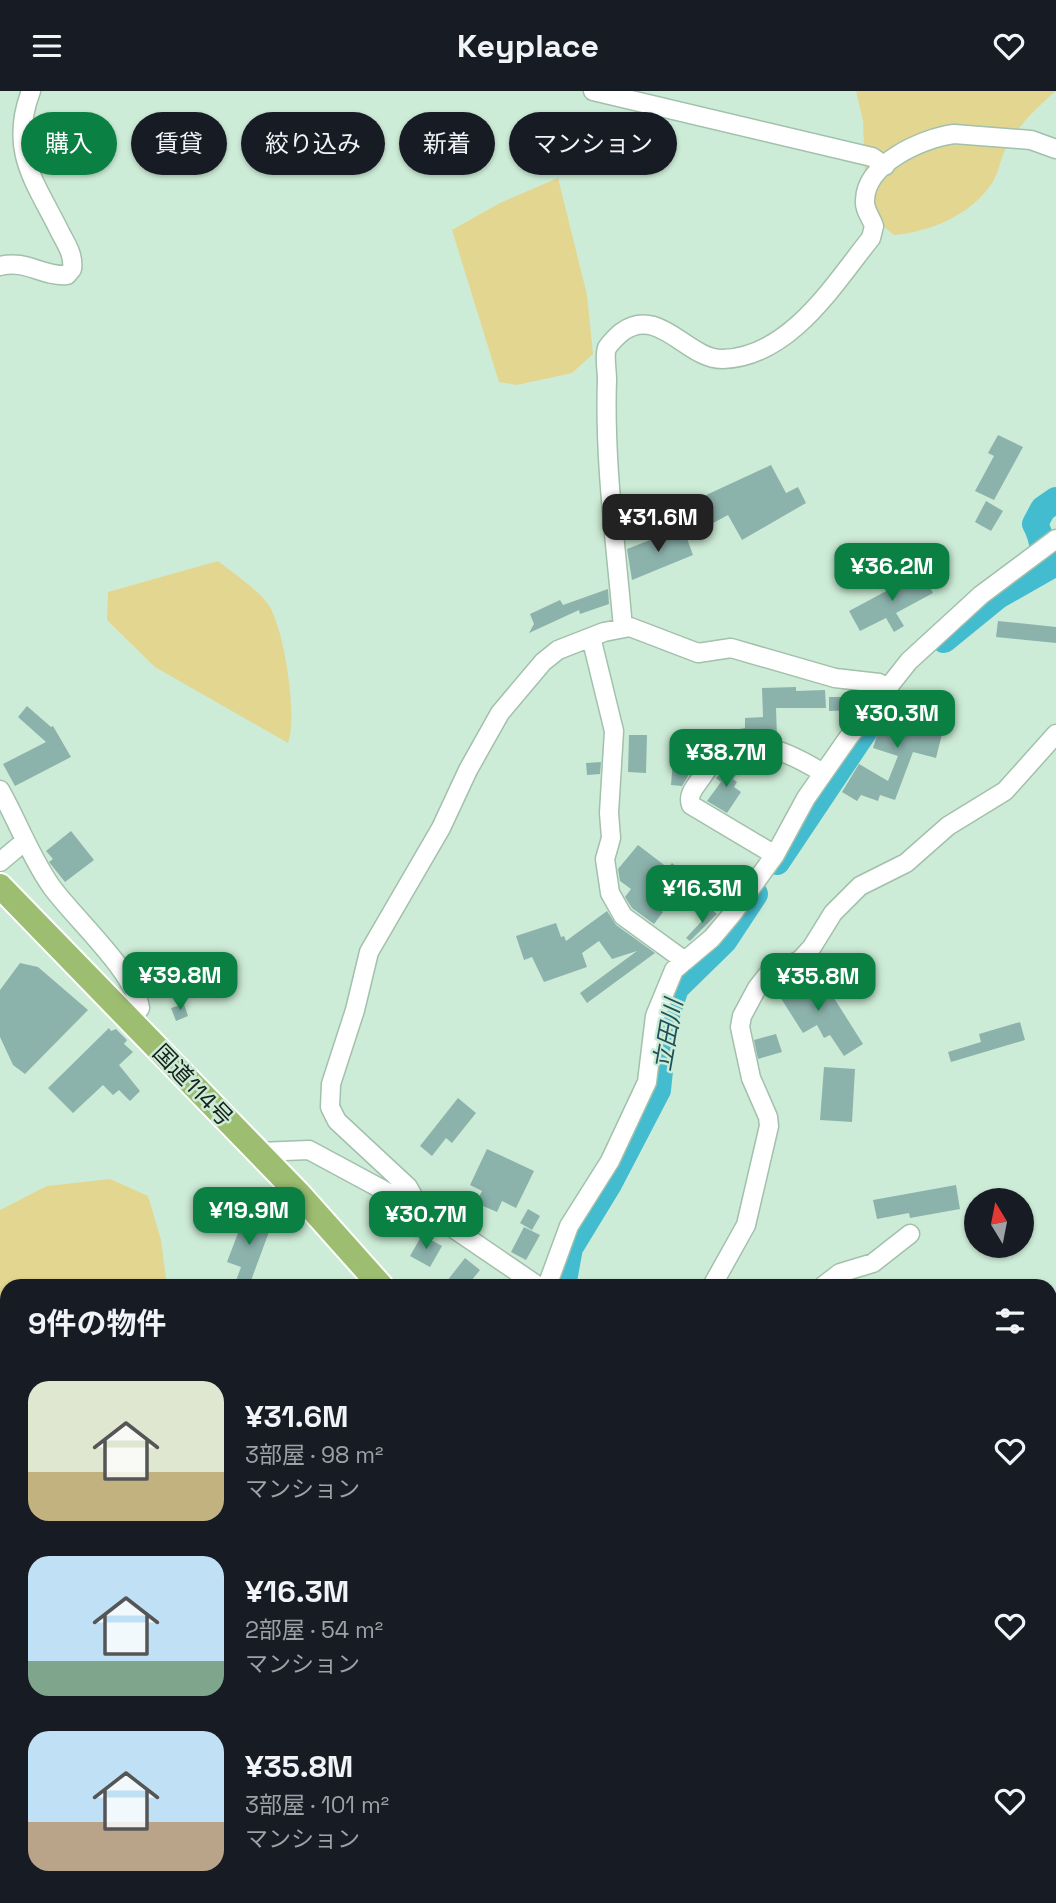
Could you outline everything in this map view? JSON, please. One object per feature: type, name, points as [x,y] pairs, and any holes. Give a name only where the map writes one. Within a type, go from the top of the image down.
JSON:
[{"type":"highway","name":"国道114号","points":[[0,886],[258,1152],[376,1279]]},
{"type":"street","points":[[0,266],[20,264],[59,276],[67,275],[72,269],[71,253],[28,168],[20,141],[23,116],[31,91]]},
{"type":"street","points":[[593,91],[872,157],[885,166]]},
{"type":"street","points":[[623,628],[605,426],[607,348],[622,332],[657,326],[701,353],[723,359],[742,356],[777,339],[810,313],[870,238],[874,226],[865,209],[866,193],[875,175],[899,155],[943,135],[954,134],[1031,140],[1056,149]]},
{"type":"street","points":[[550,1279],[569,1226],[610,1161],[647,1082],[659,1000],[674,970],[712,938],[775,855],[823,773],[909,661],[981,595],[1056,539]]},
{"type":"street","points":[[412,1206],[413,1196],[408,1187],[337,1121],[330,1107],[331,1084],[355,1010],[363,967],[369,952],[442,828],[468,770],[500,713],[543,662],[558,650],[591,637],[623,628],[638,628],[698,653],[732,647],[835,678],[879,683],[886,688]]},
{"type":"street","points":[[591,637],[614,731],[611,838],[605,859],[610,893],[623,916],[685,961]]},
{"type":"street","points":[[716,1279],[746,1225],[769,1126],[768,1117],[751,1079],[740,1027],[742,1016],[757,988],[768,974],[800,960],[812,947],[833,913],[860,886],[906,863],[948,826],[1005,791],[1056,734]]},
{"type":"street","points":[[775,855],[691,805],[690,795],[711,763],[722,753],[743,745],[773,748],[793,755],[823,773]]},
{"type":"street","points":[[0,790],[52,887],[111,957],[134,992],[139,1007],[131,1021]]},
{"type":"street","points":[[0,862],[25,841]]},
{"type":"street","points":[[258,1152],[309,1150],[450,1226],[528,1279]]},
{"type":"street","points":[[832,1279],[840,1273],[873,1263],[909,1234]]},
{"type":"shaded area","points":[[856,91],[1056,91],[1016,132],[1004,152],[994,179],[973,204],[935,226],[894,235],[876,220],[865,173],[863,121]]},
{"type":"shaded area","points":[[558,178],[587,295],[593,354],[572,373],[517,385],[499,382],[452,230],[500,203]]},
{"type":"shaded area","points":[[218,561],[257,592],[274,615],[288,672],[291,731],[288,743],[155,667],[107,620],[108,592]]},
{"type":"shaded area","points":[[110,1179],[148,1196],[161,1240],[166,1279],[0,1279],[0,1210],[47,1186]]},
{"type":"building","points":[[998,435],[1023,447],[994,500],[975,491],[994,456],[988,453]]},
{"type":"building","points":[[771,465],[786,493],[798,487],[806,503],[742,540],[728,515],[704,528],[691,502]]},
{"type":"building","points":[[986,501],[1003,511],[991,531],[975,522]]},
{"type":"building","points":[[673,531],[675,537],[685,533],[693,555],[632,580],[627,549]]},
{"type":"building","points":[[922,572],[933,593],[896,613],[904,626],[894,632],[886,618],[860,631],[849,611]]},
{"type":"building","points":[[608,589],[609,604],[580,614],[579,610],[529,633],[534,624],[530,614],[560,600],[563,605]]},
{"type":"building","points":[[998,621],[1056,627],[1056,643],[996,637]]},
{"type":"building","points":[[796,687],[796,691],[825,690],[826,708],[776,708],[777,737],[740,736],[713,748],[710,735],[745,728],[745,718],[763,717],[762,688]]},
{"type":"building","points":[[829,697],[854,697],[854,710],[829,711]]},
{"type":"building","points":[[899,697],[934,708],[927,730],[942,734],[936,758],[913,752],[895,800],[880,795],[878,801],[861,795],[857,801],[842,792],[859,764],[888,781],[898,756],[873,748],[883,717],[892,720]]},
{"type":"building","points":[[27,706],[53,726],[71,757],[15,786],[3,764],[46,742],[18,717]]},
{"type":"building","points":[[629,735],[647,735],[646,773],[628,772]]},
{"type":"building","points":[[674,748],[707,753],[695,764],[682,786],[671,785]]},
{"type":"building","points":[[735,761],[742,766],[733,779],[737,782],[734,787],[741,792],[727,813],[707,801],[721,782],[716,778]]},
{"type":"building","points":[[601,762],[600,774],[587,775],[586,763]]},
{"type":"building","points":[[71,831],[94,860],[65,882],[49,862],[53,859],[46,851]]},
{"type":"building","points":[[638,845],[668,868],[672,863],[688,876],[660,910],[663,912],[654,924],[632,908],[625,897],[631,889],[620,881],[618,869]]},
{"type":"building","points":[[712,910],[717,914],[690,941],[686,938]]},
{"type":"building","points":[[607,911],[616,925],[655,953],[587,1003],[580,993],[637,951],[612,959],[599,941],[582,953],[587,967],[544,982],[532,957],[524,960],[516,936],[556,923],[561,937],[564,936],[566,941]]},
{"type":"building","points":[[20,963],[38,967],[88,1010],[25,1074],[13,1065],[0,1037],[0,990]]},
{"type":"building","points":[[169,964],[180,980],[159,994],[148,978]]},
{"type":"building","points":[[799,973],[815,994],[827,987],[863,1044],[844,1056],[830,1035],[824,1038],[817,1025],[803,1033],[775,989]]},
{"type":"building","points":[[184,1004],[188,1016],[176,1021],[171,1008]]},
{"type":"building","points":[[1020,1022],[1025,1040],[951,1062],[948,1052],[981,1042],[979,1034]]},
{"type":"building","points":[[109,1028],[111,1031],[116,1029],[127,1040],[124,1044],[133,1052],[119,1065],[140,1091],[130,1101],[119,1090],[113,1095],[103,1085],[73,1113],[48,1088]]},
{"type":"building","points":[[776,1034],[782,1052],[758,1059],[754,1040]]},
{"type":"building","points":[[824,1067],[855,1069],[852,1122],[820,1120]]},
{"type":"building","points":[[458,1098],[476,1113],[452,1143],[446,1138],[432,1156],[420,1146]]},
{"type":"building","points":[[487,1149],[534,1171],[516,1208],[502,1201],[497,1212],[476,1203],[482,1191],[470,1185]]},
{"type":"building","points":[[956,1185],[960,1209],[910,1218],[909,1213],[877,1219],[873,1200]]},
{"type":"building","points":[[528,1209],[540,1216],[532,1230],[520,1223]]},
{"type":"building","points":[[246,1212],[273,1221],[252,1279],[237,1279],[241,1267],[227,1262]]},
{"type":"building","points":[[524,1227],[540,1235],[526,1260],[511,1252]]},
{"type":"building","points":[[422,1235],[442,1246],[430,1267],[410,1256]]},
{"type":"building","points":[[465,1258],[480,1270],[473,1279],[448,1279]]},
{"type":"waterway","name":"立田川","points":[[944,640],[998,596],[1049,567],[1035,524],[1043,509],[1056,500]]},
{"type":"waterway","name":"立田川","points":[[777,862],[878,711]]},
{"type":"waterway","name":"立田川","points":[[564,1279],[570,1248],[609,1184],[658,1090],[665,1021],[676,988],[724,941],[755,894]]}]
